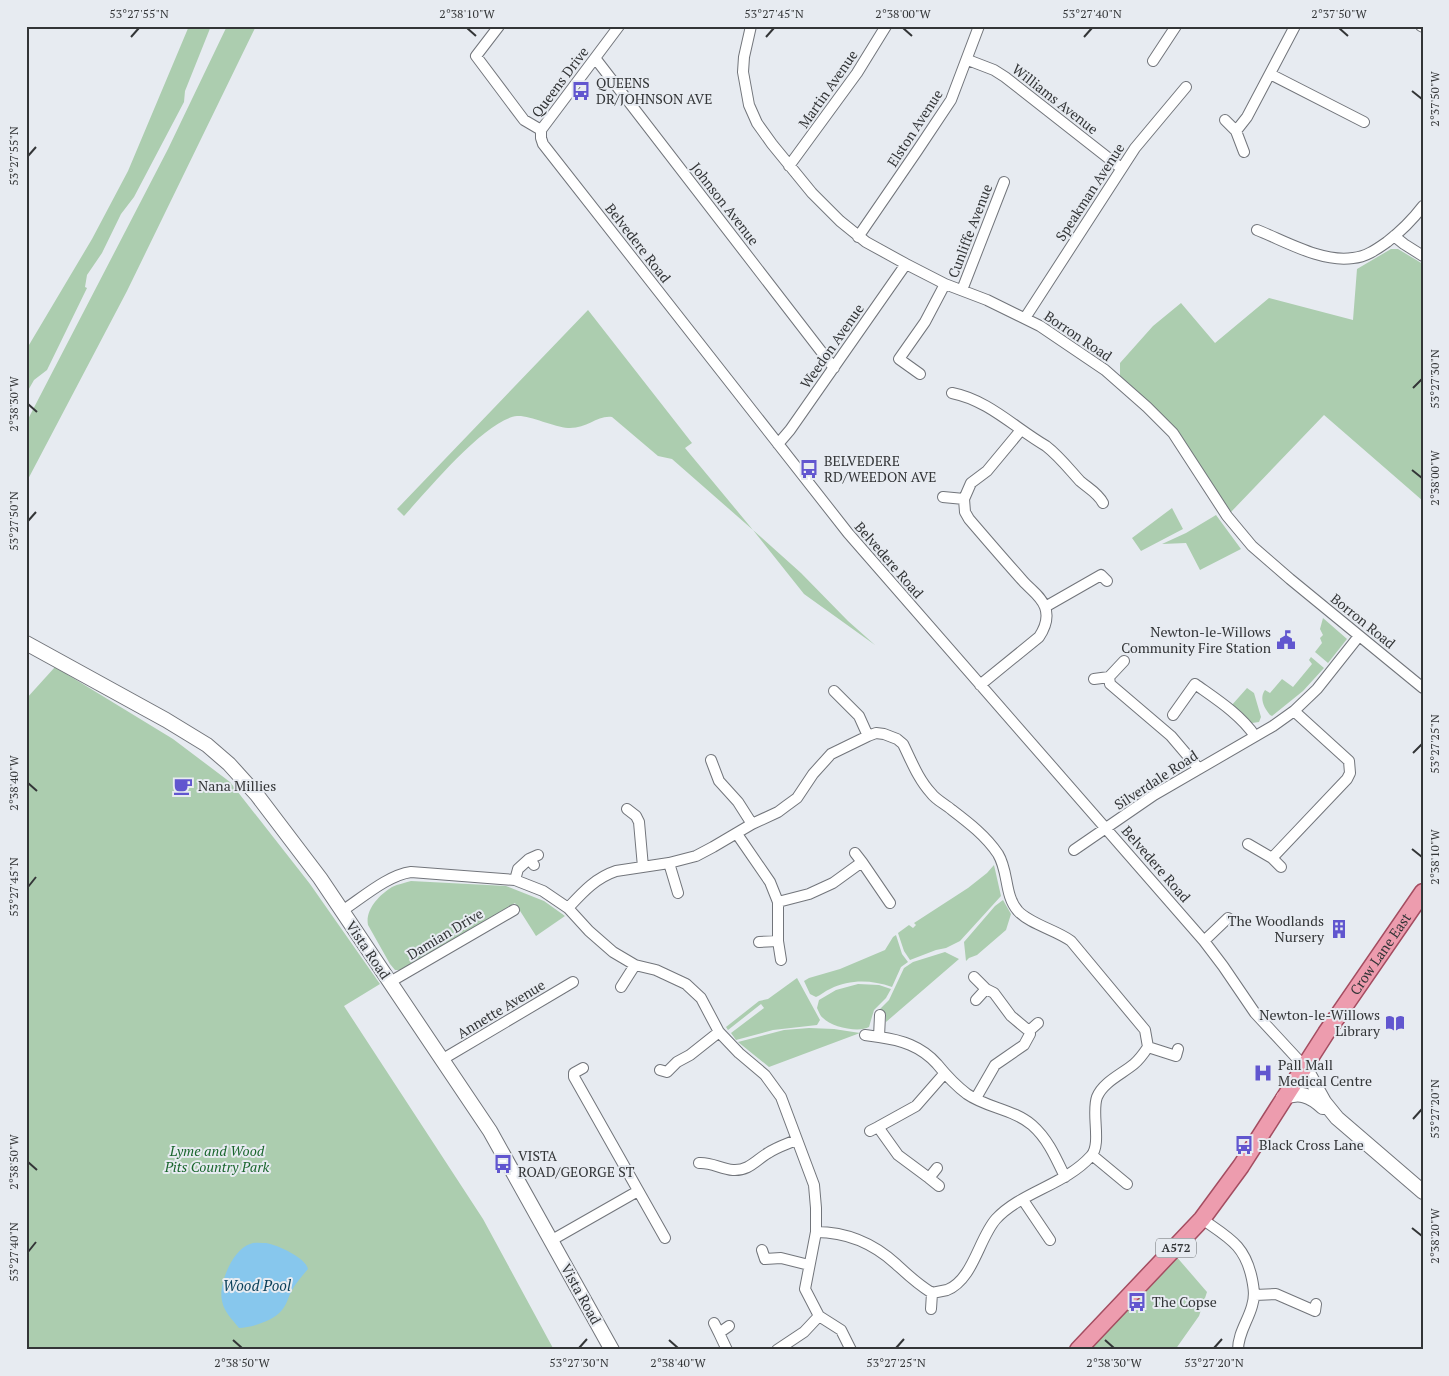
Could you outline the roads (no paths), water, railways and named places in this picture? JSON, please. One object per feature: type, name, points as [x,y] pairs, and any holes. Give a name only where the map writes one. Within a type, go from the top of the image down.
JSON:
[{"type":"main road","name":"Vista Road","points":[[26,643],[166,720],[206,745],[230,764],[257,795],[320,878],[490,1130],[612,1350]]},
{"type":"main road","name":"Crow Lane East","points":[[1304,1066],[1423,892]]},
{"type":"main road","name":"A572","points":[[1078,1350],[1202,1219],[1240,1166],[1304,1066]]},
{"type":"main road","points":[[1304,1066],[1324,1102],[1337,1118]]},
{"type":"main road","points":[[1283,1098],[1298,1093],[1309,1096],[1423,1192]]},
{"type":"street","points":[[499,26],[476,56],[524,120],[541,130]]},
{"type":"street","name":"Queens Drive","points":[[541,130],[618,26]]},
{"type":"street","name":"Borron Road","points":[[750,26],[743,72],[747,98],[757,123],[789,166],[833,214],[858,236],[906,264],[945,284],[987,300],[1025,318],[1106,370],[1173,433],[1227,516],[1252,546],[1423,688]]},
{"type":"street","name":"Martin Avenue","points":[[789,166],[856,73],[886,26]]},
{"type":"street","name":"Elston Avenue","points":[[858,236],[951,100],[968,60],[979,26]]},
{"type":"street","points":[[1152,61],[1176,26]]},
{"type":"street","points":[[1236,131],[1247,117],[1295,26]]},
{"type":"street","name":"Johnson Avenue","points":[[595,58],[834,368]]},
{"type":"street","name":"Williams Avenue","points":[[968,60],[994,70],[1005,77],[1122,168]]},
{"type":"street","points":[[1270,74],[1364,122]]},
{"type":"street","name":"Speakman Avenue","points":[[1025,318],[1144,136],[1186,87]]},
{"type":"street","points":[[1225,120],[1236,131],[1244,152]]},
{"type":"street","name":"Belvedere Road","points":[[541,130],[543,144],[848,533],[1204,941],[1255,1013],[1304,1066]]},
{"type":"street","name":"Cunliffe Avenue","points":[[962,290],[1004,182]]},
{"type":"street","points":[[1257,230],[1325,257],[1339,259],[1354,258],[1367,254],[1394,236],[1423,206]]},
{"type":"street","points":[[1394,236],[1423,256]]},
{"type":"street","name":"Weedon Avenue","points":[[778,444],[790,430],[906,264]]},
{"type":"street","points":[[893,369],[925,322],[945,284]]},
{"type":"street","points":[[900,359],[920,374]]},
{"type":"street","points":[[951,394],[966,396],[979,402],[1054,452],[1104,503]]},
{"type":"street","points":[[980,685],[1040,637],[1047,620],[1045,607],[1039,596],[1025,583],[965,512],[964,499],[971,484],[987,471],[1021,430]]},
{"type":"street","points":[[943,497],[964,499]]},
{"type":"street","points":[[1045,607],[1102,575]]},
{"type":"street","name":"Silverdale Road","points":[[1074,850],[1154,796],[1294,711],[1316,689],[1359,636]]},
{"type":"street","points":[[1094,679],[1109,677],[1124,660]]},
{"type":"street","points":[[1109,677],[1110,684],[1171,736],[1199,769]]},
{"type":"street","points":[[1173,716],[1195,684],[1234,713],[1249,727],[1255,736]]},
{"type":"street","points":[[834,690],[859,716],[868,736]]},
{"type":"street","points":[[1272,858],[1347,779],[1350,773],[1349,762],[1294,711]]},
{"type":"street","points":[[568,908],[586,888],[602,877],[616,871],[669,863],[696,856],[752,824],[778,812],[797,798],[813,774],[832,754],[868,736],[876,733],[884,734],[897,739],[902,744],[924,786],[932,795],[971,824],[998,854],[1004,869],[1009,892],[1019,912],[1028,919],[1063,935],[1071,941],[1145,1030],[1148,1047],[1142,1057],[1109,1082],[1098,1094],[1095,1109],[1095,1146],[1092,1155],[1065,1177],[1010,1207],[994,1222],[986,1234],[973,1262],[955,1284],[948,1289],[932,1293],[915,1282],[877,1248],[863,1241],[839,1233],[816,1232]]},
{"type":"street","points":[[712,759],[718,781],[738,802],[752,824]]},
{"type":"street","points":[[627,809],[636,816],[639,822],[643,867]]},
{"type":"street","points":[[737,834],[770,882],[778,902],[778,941],[781,960]]},
{"type":"street","points":[[1248,844],[1272,858],[1281,866]]},
{"type":"street","points":[[855,853],[890,902]]},
{"type":"street","points":[[515,880],[518,869],[522,864],[534,860]]},
{"type":"street","points":[[778,902],[809,894],[833,883],[862,862]]},
{"type":"street","points":[[669,863],[678,893]]},
{"type":"street","points":[[342,912],[391,878],[404,872],[515,880],[543,891],[568,908],[613,952],[635,965],[656,970],[686,984],[701,998],[719,1032],[739,1053],[765,1075],[785,1105],[796,1140],[814,1185],[816,1232],[805,1289],[819,1316],[841,1330],[851,1350]]},
{"type":"street","name":"Damian Drive","points":[[390,982],[514,910]]},
{"type":"street","points":[[1204,941],[1228,918]]},
{"type":"street","points":[[759,942],[778,941]]},
{"type":"street","points":[[621,987],[635,965]]},
{"type":"street","points":[[974,977],[994,994],[1011,1016],[1029,1031]]},
{"type":"street","name":"Annette Avenue","points":[[443,1060],[573,982]]},
{"type":"street","points":[[976,1000],[986,989]]},
{"type":"street","points":[[879,1037],[880,1015]]},
{"type":"street","points":[[976,1098],[990,1070],[1000,1060],[1024,1045],[1030,1034],[1029,1031],[1038,1023]]},
{"type":"street","points":[[666,1073],[677,1062],[719,1032]]},
{"type":"street","points":[[865,1035],[911,1044],[929,1056],[944,1074],[967,1094],[1014,1113],[1032,1125],[1045,1139],[1065,1177]]},
{"type":"street","points":[[1148,1047],[1176,1057]]},
{"type":"street","points":[[582,1068],[574,1073],[574,1077],[665,1238]]},
{"type":"street","points":[[939,1186],[898,1155],[874,1129],[916,1106],[944,1074]]},
{"type":"street","points":[[699,1163],[706,1162],[732,1170],[744,1168],[754,1164],[769,1152],[796,1140]]},
{"type":"street","points":[[1092,1155],[1127,1184]]},
{"type":"street","points":[[929,1178],[937,1168]]},
{"type":"street","points":[[552,1240],[638,1191]]},
{"type":"street","points":[[1022,1200],[1050,1240]]},
{"type":"street","points":[[1202,1219],[1233,1242],[1243,1253],[1249,1265],[1255,1295],[1241,1331],[1238,1350]]},
{"type":"street","points":[[764,1259],[781,1258],[809,1265]]},
{"type":"street","points":[[932,1293],[932,1309]]},
{"type":"street","points":[[1255,1295],[1276,1294],[1317,1310]]},
{"type":"street","points":[[777,1350],[804,1332],[819,1316]]},
{"type":"street","points":[[714,1323],[727,1350]]},
{"type":"street","points":[[719,1333],[729,1326]]},
{"type":"water","name":"Wood Pool","points":[[254,1243],[266,1243],[297,1256],[308,1269],[294,1286],[285,1306],[278,1314],[262,1323],[239,1328],[223,1305],[222,1286],[228,1268],[244,1247]]},
{"type":"place","name":"QUEENS DR/JOHNSON AVE","points":[[581,91]]},
{"type":"place","name":"BELVEDERE RD/WEEDON AVE","points":[[809,469]]},
{"type":"place","name":"Newton-le-Willows Community Fire Station","points":[[1286,640]]},
{"type":"place","name":"Nana Millies","points":[[183,786]]},
{"type":"place","name":"The Woodlands Nursery","points":[[1339,929]]},
{"type":"place","name":"Newton-le-Willows Library","points":[[1395,1023]]},
{"type":"place","name":"Pall Mall Medical Centre","points":[[1263,1073]]},
{"type":"place","name":"Black Cross Lane","points":[[1244,1145]]},
{"type":"place","name":"VISTA ROAD/GEORGE ST","points":[[503,1164]]},
{"type":"place","name":"The Copse","points":[[1137,1302]]},
{"type":"park label","name":"Lyme and Wood Pits Country Park","points":[[217,1160]]}]
